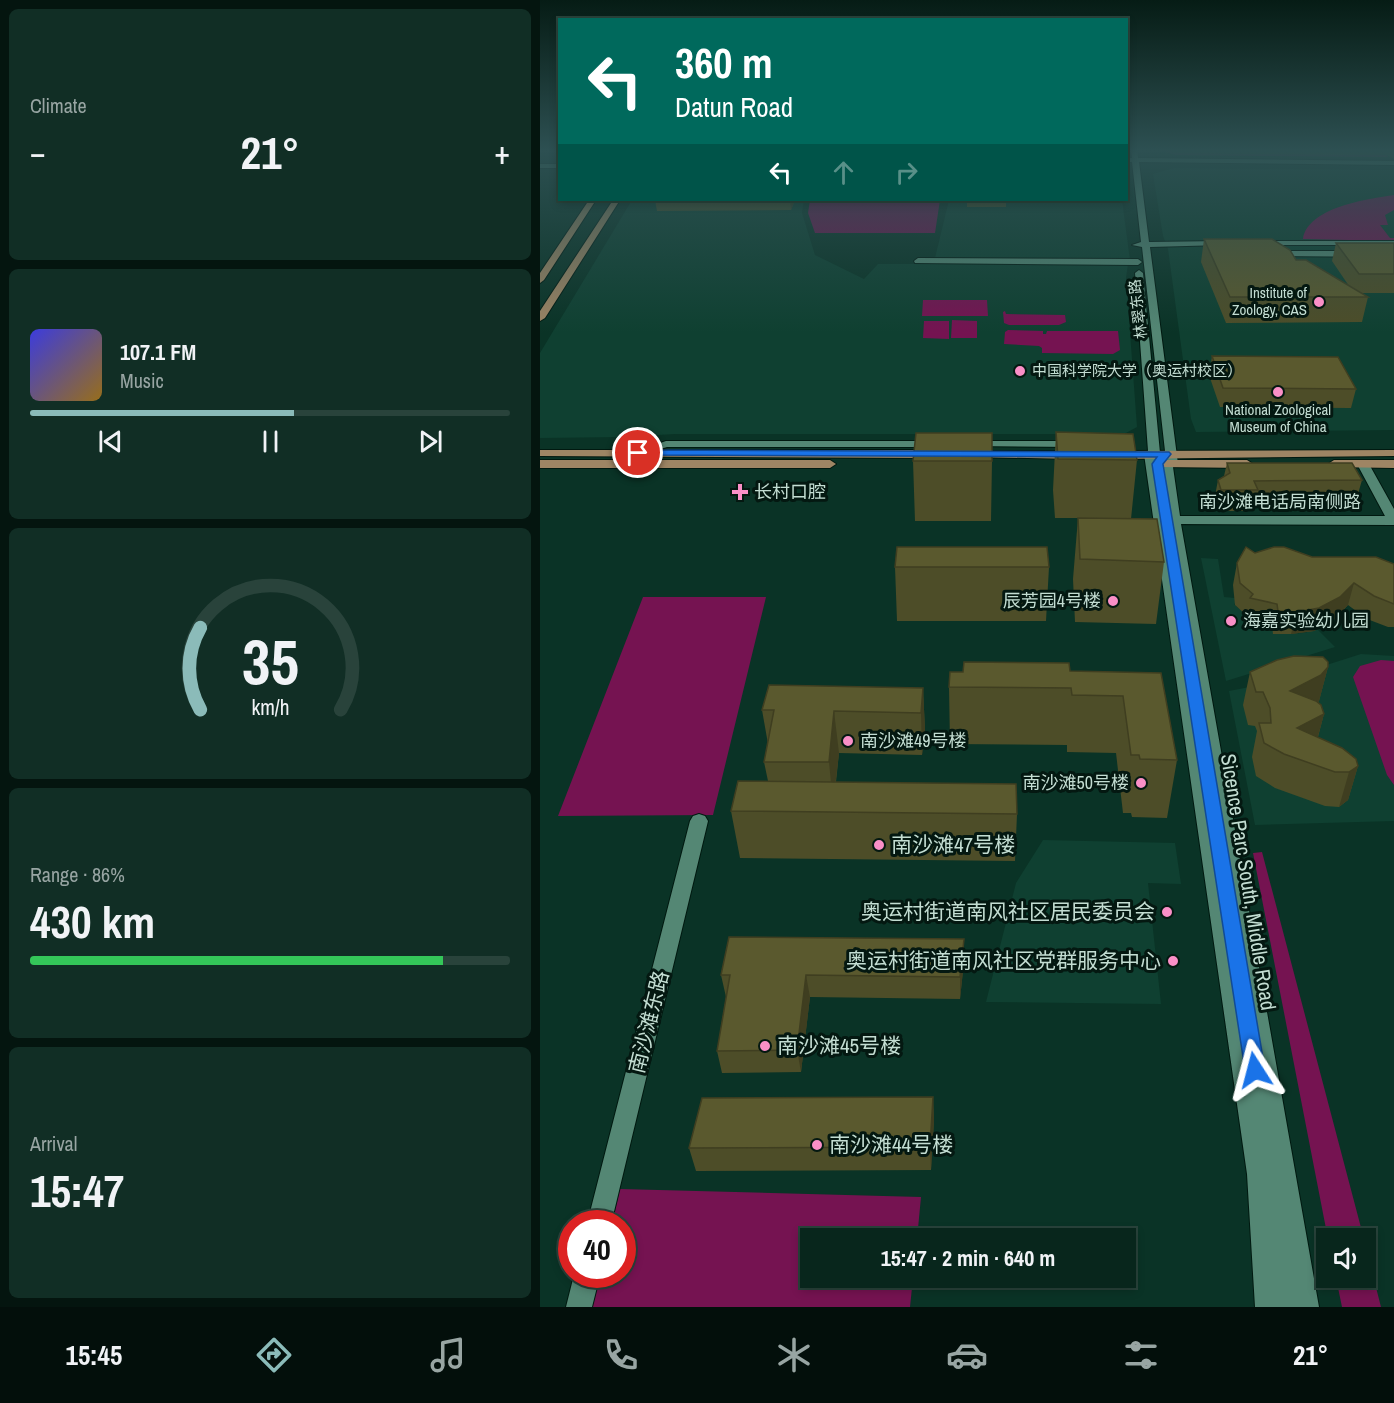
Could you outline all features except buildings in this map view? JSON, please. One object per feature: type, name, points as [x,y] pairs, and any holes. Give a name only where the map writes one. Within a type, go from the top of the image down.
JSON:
[{"type":"main road","points":[[540,280],[585,211]]},
{"type":"main road","points":[[540,318],[609,211]]},
{"type":"main road","points":[[540,453],[1093,454],[1158,459],[1363,464],[1392,455]]},
{"type":"main road","points":[[1112,464],[1158,459],[1392,455]]},
{"type":"main road","points":[[540,464],[936,464]]},
{"type":"street","name":"林翠东路","points":[[1136,211],[1158,459]]},
{"type":"street","points":[[1141,247],[1181,249],[1209,254],[1197,248],[1206,243]]},
{"type":"street","points":[[1141,247],[1228,243]]},
{"type":"street","points":[[1250,243],[1394,243]]},
{"type":"street","name":"林翠东路","points":[[1141,247],[1138,262],[1158,459]]},
{"type":"street","points":[[1267,254],[1394,254]]},
{"type":"street","points":[[918,261],[1138,262]]},
{"type":"street","points":[[965,444],[1093,454]]},
{"type":"street","points":[[1110,444],[1121,444],[1158,459],[1259,1174],[1268,1307]]},
{"type":"street","name":"Sicence Parc South, Middle Road","points":[[1158,459],[1170,520],[1293,1307]]},
{"type":"street","points":[[1363,464],[1394,520]]},
{"type":"street","points":[[1170,520],[1306,1307]]},
{"type":"street","name":"南沙滩电话局南侧路","points":[[1170,520],[1394,520]]},
{"type":"street","name":"南沙滩东路","points":[[602,1210],[699,821]]},
{"type":"street","points":[[579,1307],[584,1288]]},
{"type":"shaded area","points":[[625,211],[802,211],[815,255],[864,279],[878,264],[1128,264],[1126,278],[1137,427],[1124,434],[675,434],[540,438],[540,353]]},
{"type":"shaded area","points":[[808,211],[938,211],[935,233],[815,233]]},
{"type":"shaded area","points":[[946,211],[1123,211],[1130,260],[935,258]]},
{"type":"shaded area","points":[[1159,211],[1394,211],[1394,430],[1196,432],[1191,419],[1168,249],[1163,236]]},
{"type":"shaded area","points":[[1392,211],[1385,215],[1388,225],[1380,225],[1390,238],[1394,238],[1394,241],[1303,239],[1307,228],[1327,212]]},
{"type":"shaded area","points":[[923,300],[987,300],[988,316],[922,316]]},
{"type":"shaded area","points":[[1005,311],[1006,314],[1065,315],[1066,322],[1059,325],[1009,325],[1004,323],[1003,312]]},
{"type":"shaded area","points":[[952,320],[977,321],[977,338],[951,338]]},
{"type":"shaded area","points":[[924,321],[949,321],[949,339],[923,338]]},
{"type":"shaded area","points":[[1008,330],[1043,331],[1043,334],[1047,331],[1118,331],[1120,350],[1113,354],[1042,353],[1042,348],[1039,346],[1004,344],[1005,332]]},
{"type":"shaded area","name":"海嘉实验幼儿园","points":[[1201,558],[1218,559],[1224,597],[1235,598],[1238,602],[1234,604],[1249,615],[1246,620],[1272,626],[1274,634],[1303,633],[1317,629],[1335,647],[1226,681]]},
{"type":"shaded area","points":[[643,597],[766,597],[713,815],[558,816]]},
{"type":"shaded area","points":[[1361,654],[1394,656],[1394,821],[1255,825],[1229,691],[1270,683]]},
{"type":"shaded area","points":[[1381,660],[1394,661],[1394,785],[1387,775],[1353,677],[1360,666]]},
{"type":"shaded area","points":[[1043,840],[1175,843],[1181,884],[1148,883],[1161,1004],[986,1002],[1016,883]]},
{"type":"shaded area","points":[[1262,852],[1361,1228],[1326,1228],[1253,853]]},
{"type":"shaded area","points":[[620,1189],[921,1197],[918,1228],[800,1228],[800,1288],[912,1288],[910,1307],[592,1307],[597,1288],[636,1288],[636,1210],[615,1210]]},
{"type":"shaded area","points":[[1376,1287],[1381,1307],[1342,1307],[1338,1288]]},
{"type":"place","name":"Institute of Zoology, CAS","points":[[1319,302]]},
{"type":"place","name":"中国科学院大学（奥运村校区）","points":[[1020,371]]},
{"type":"place","name":"National Zoological Museum of China","points":[[1278,392]]},
{"type":"place","name":"长村口腔","points":[[740,492]]},
{"type":"place","name":"辰芳园4号楼","points":[[1113,601]]},
{"type":"place","name":"海嘉实验幼儿园","points":[[1231,621]]},
{"type":"place","name":"南沙滩49号楼","points":[[848,741]]},
{"type":"place","name":"南沙滩50号楼","points":[[1141,783]]},
{"type":"place","name":"南沙滩47号楼","points":[[879,845]]},
{"type":"place","name":"奥运村街道南风社区居民委员会","points":[[1167,912]]},
{"type":"place","name":"奥运村街道南风社区党群服务中心","points":[[1173,961]]},
{"type":"place","name":"南沙滩45号楼","points":[[765,1046]]},
{"type":"place","name":"南沙滩44号楼","points":[[817,1145]]},
{"type":"route","points":[[638,453],[1165,454],[1158,464],[1255,1070]]}]
